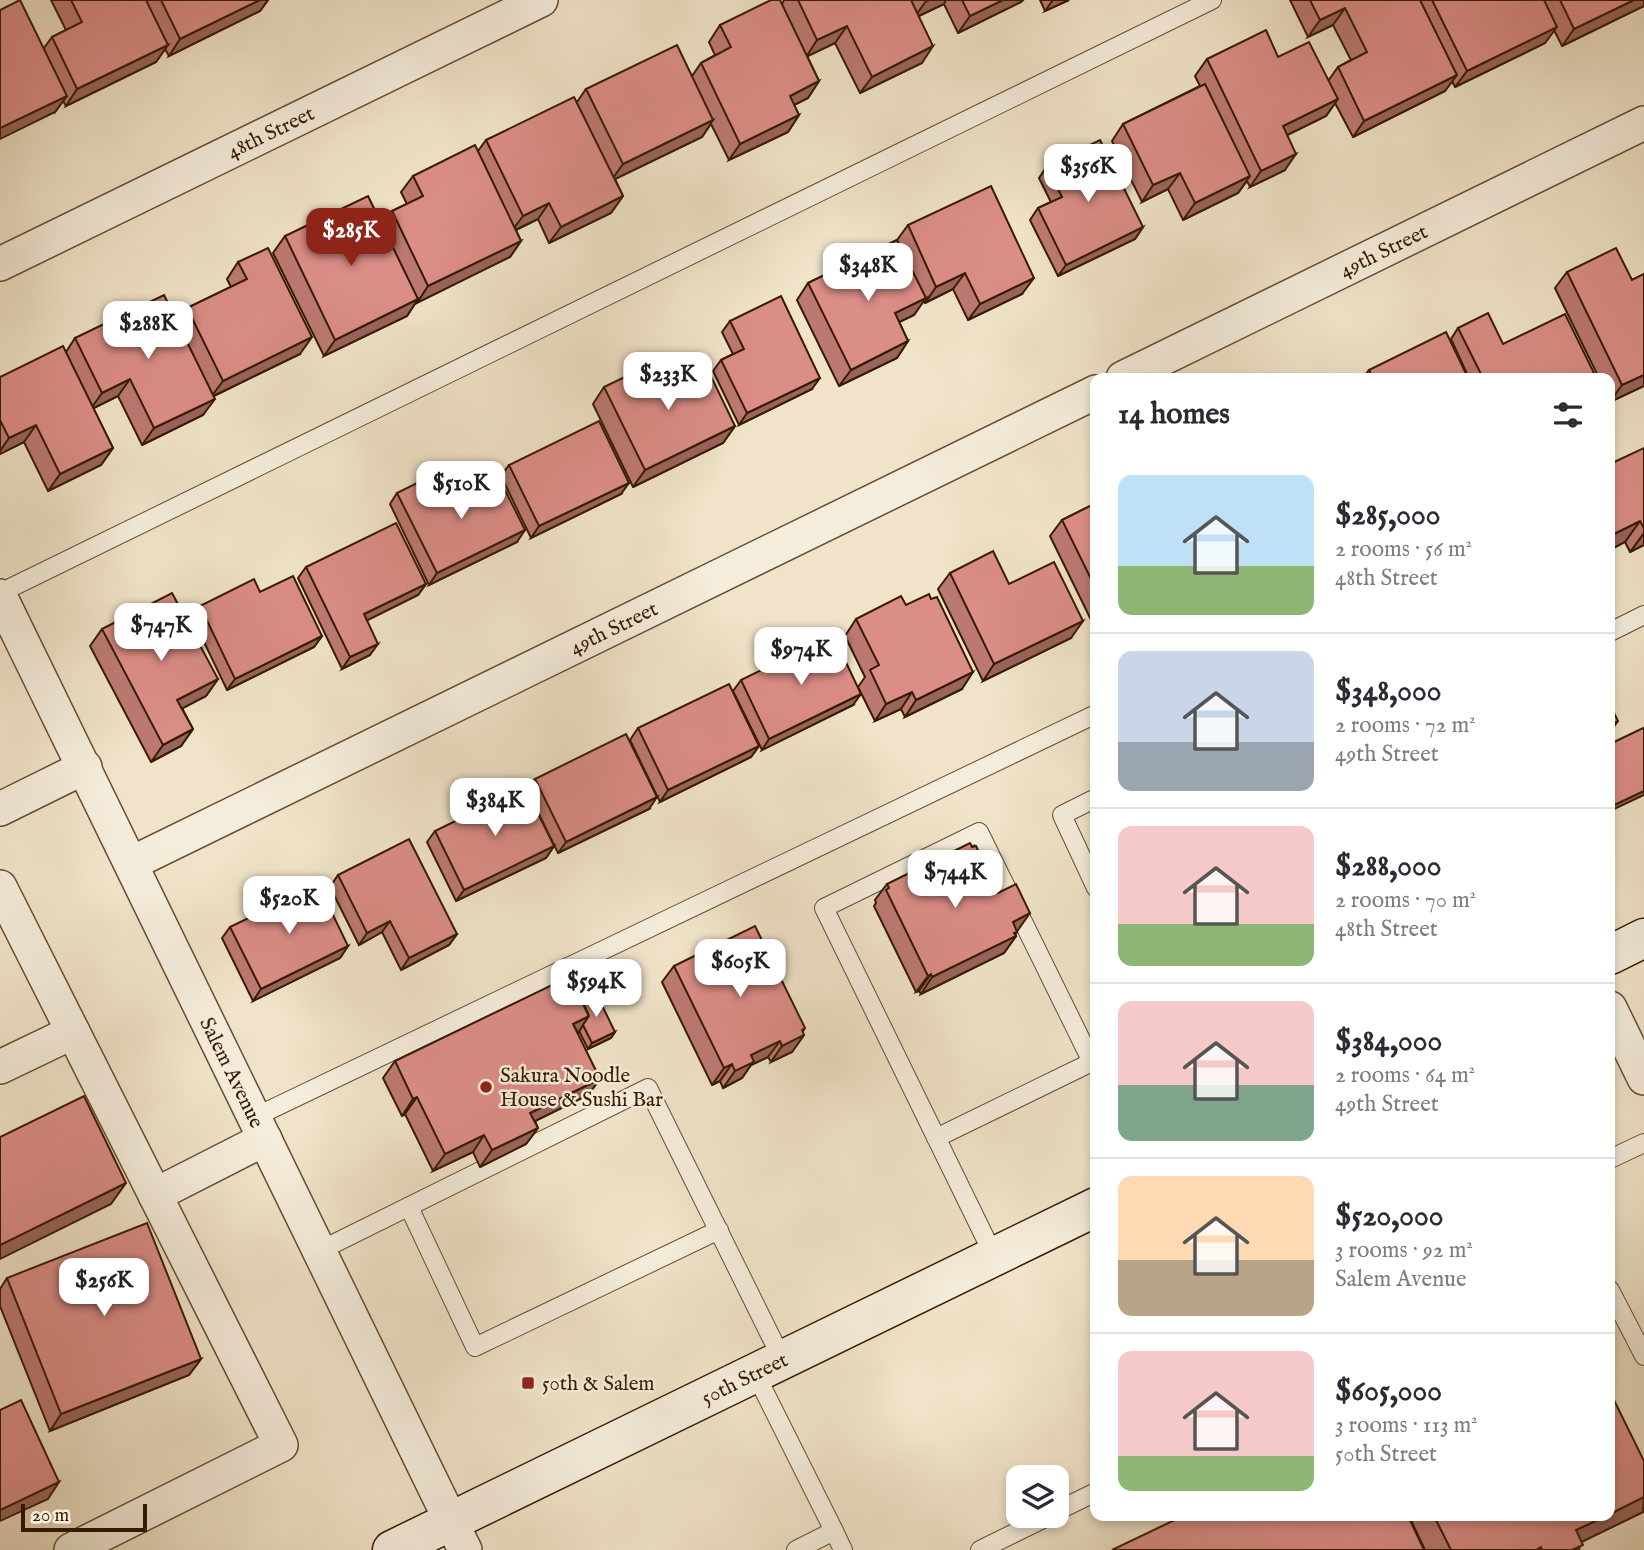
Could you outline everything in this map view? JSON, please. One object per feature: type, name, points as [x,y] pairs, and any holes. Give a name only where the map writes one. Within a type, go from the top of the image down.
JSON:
[{"type":"main road","points":[[1615,952],[1644,938]]},
{"type":"main road","name":"50th Street","points":[[392,1550],[458,1536],[769,1366],[1090,1210]]},
{"type":"street","name":"48th Street","points":[[0,264],[541,0]]},
{"type":"street","name":"49th Street","points":[[1133,373],[1644,123]]},
{"type":"street","name":"49th Street","points":[[132,863],[1090,395]]},
{"type":"street","name":"Salem Avenue","points":[[0,594],[458,1536]]},
{"type":"street","points":[[0,808],[85,767]]},
{"type":"street","points":[[0,887],[281,1445],[71,1550]]},
{"type":"street","points":[[1615,1018],[1644,1078]]},
{"type":"street","points":[[0,1067],[73,1032]]},
{"type":"street","points":[[155,1195],[260,1128]]},
{"type":"lane","points":[[0,594],[1212,0]]},
{"type":"lane","points":[[1615,630],[1644,615]]},
{"type":"lane","points":[[260,1128],[1090,717]]},
{"type":"lane","points":[[1090,801],[1062,815],[1090,875]]},
{"type":"lane","points":[[994,1256],[824,908],[979,832],[1090,1058]]},
{"type":"lane","points":[[936,1138],[1090,1063]]},
{"type":"lane","points":[[319,1251],[648,1088],[719,1230],[769,1366],[843,1550]]},
{"type":"lane","points":[[1615,1157],[1644,1143]]},
{"type":"lane","points":[[409,1207],[475,1347],[719,1230]]},
{"type":"lane","points":[[1615,1300],[1644,1356]]},
{"type":"lane","points":[[1069,1505],[1090,1495]]},
{"type":"lane","points":[[980,1550],[1025,1528]]},
{"type":"lane","points":[[796,1550],[834,1531]]},
{"type":"building","points":[[20,0],[67,96],[0,128],[0,10]]},
{"type":"building","points":[[71,0],[146,0],[168,45],[77,89],[52,37],[82,22]]},
{"type":"building","points":[[161,0],[260,0],[180,39]]},
{"type":"building","points":[[771,0],[780,0],[819,81],[790,96],[799,115],[740,144],[701,63],[731,47],[720,25]]},
{"type":"building","points":[[798,0],[911,0],[933,46],[872,77],[847,26],[817,40]]},
{"type":"building","points":[[962,0],[1003,0],[970,16]]},
{"type":"building","points":[[1310,0],[1420,0],[1457,75],[1364,121],[1338,67],[1367,52],[1345,8],[1320,20]]},
{"type":"building","points":[[1432,0],[1544,0],[1557,27],[1467,71]]},
{"type":"building","points":[[1560,0],[1634,0],[1574,29]]},
{"type":"building","points":[[1266,30],[1278,57],[1309,42],[1338,99],[1283,126],[1296,154],[1261,171],[1207,59]]},
{"type":"building","points":[[677,45],[713,120],[623,164],[586,89]]},
{"type":"building","points":[[1205,84],[1250,176],[1195,203],[1180,173],[1153,185],[1123,124]]},
{"type":"building","points":[[574,97],[623,196],[561,227],[549,203],[523,216],[486,140]]},
{"type":"building","points":[[1100,140],[1143,227],[1066,265],[1038,208],[1062,197],[1047,166]]},
{"type":"building","points":[[475,145],[521,241],[428,286],[392,211],[423,196],[413,176]]},
{"type":"building","points":[[991,186],[1034,278],[980,304],[965,273],[936,287],[908,225]]},
{"type":"building","points":[[368,196],[418,299],[335,340],[285,236]]},
{"type":"building","points":[[897,240],[926,298],[895,313],[908,341],[851,370],[808,283]]},
{"type":"building","points":[[268,248],[312,337],[223,381],[187,308],[247,279],[238,262]]},
{"type":"building","points":[[1616,248],[1632,280],[1644,274],[1644,375],[1622,385],[1567,272]]},
{"type":"building","points":[[164,295],[215,399],[154,428],[130,379],[102,393],[75,338]]},
{"type":"building","points":[[781,296],[820,378],[747,413],[721,360],[744,349],[730,321]]},
{"type":"building","points":[[1488,313],[1503,344],[1565,314],[1594,373],[1480,373],[1458,328]]},
{"type":"building","points":[[1446,332],[1466,373],[1370,373],[1369,370]]},
{"type":"building","points":[[63,346],[113,448],[60,474],[36,425],[9,438],[0,420],[0,377]]},
{"type":"building","points":[[664,358],[677,385],[708,370],[735,426],[645,470],[604,387]]},
{"type":"building","points":[[599,421],[629,483],[539,526],[509,465]]},
{"type":"building","points":[[1644,448],[1644,528],[1640,521],[1615,534],[1615,462]]},
{"type":"building","points":[[498,476],[525,530],[437,573],[397,493],[425,479],[438,505]]},
{"type":"building","points":[[1090,506],[1090,577],[1062,520]]},
{"type":"building","points":[[396,523],[426,584],[364,614],[378,644],[350,657],[306,567]]},
{"type":"building","points":[[993,551],[1009,584],[1054,562],[1083,621],[994,664],[950,573]]},
{"type":"building","points":[[293,576],[322,636],[235,679],[200,606],[254,579],[260,592]]},
{"type":"building","points":[[172,593],[218,679],[177,700],[193,729],[163,745],[102,629]]},
{"type":"building","points":[[929,594],[931,599],[937,597],[973,672],[916,700],[912,692],[886,704],[870,670],[879,665],[856,619],[901,596],[906,605]]},
{"type":"building","points":[[833,635],[861,694],[769,739],[741,680]]},
{"type":"building","points":[[729,684],[759,746],[668,790],[638,728]]},
{"type":"building","points":[[1643,728],[1644,730],[1644,791],[1615,805],[1615,742]]},
{"type":"building","points":[[626,734],[657,797],[566,842],[535,779]]},
{"type":"building","points":[[525,787],[554,846],[464,890],[435,831]]},
{"type":"building","points":[[409,839],[457,934],[409,958],[390,921],[367,933],[338,875]]},
{"type":"building","points":[[970,843],[972,847],[976,846],[998,893],[1016,884],[1030,913],[1013,922],[1016,936],[932,977],[931,974],[928,976],[886,890],[889,888],[887,884]]},
{"type":"building","points":[[318,884],[348,946],[261,989],[230,927]]},
{"type":"building","points":[[755,926],[805,1028],[802,1030],[804,1035],[782,1046],[780,1041],[751,1055],[754,1062],[735,1071],[732,1064],[724,1068],[674,966]]},
{"type":"building","name":"Sakura Noodle House & Sushi Bar","points":[[554,984],[562,1002],[578,994],[589,1016],[573,1024],[600,1079],[530,1113],[538,1128],[492,1150],[484,1135],[445,1154],[417,1097],[413,1099],[395,1061]]},
{"type":"building","points":[[595,991],[615,1032],[592,1043],[583,1025],[589,1016],[581,998]]},
{"type":"building","points":[[84,1096],[126,1183],[0,1245],[0,1137]]},
{"type":"building","points":[[147,1223],[201,1359],[61,1414],[7,1278]]},
{"type":"building","points":[[21,1400],[59,1482],[0,1510],[0,1410]]},
{"type":"building","points":[[1615,1402],[1644,1461],[1644,1497],[1615,1512]]},
{"type":"building","points":[[1173,1521],[1410,1521],[1424,1550],[1112,1550]]},
{"type":"building","points":[[1436,1521],[1595,1521],[1576,1530],[1583,1545],[1572,1550],[1542,1550],[1541,1547],[1536,1550],[1451,1550]]},
{"type":"place","name":"Sakura Noodle House & Sushi Bar","points":[[486,1087]]},
{"type":"place","name":"50th & Salem","points":[[528,1383]]}]
